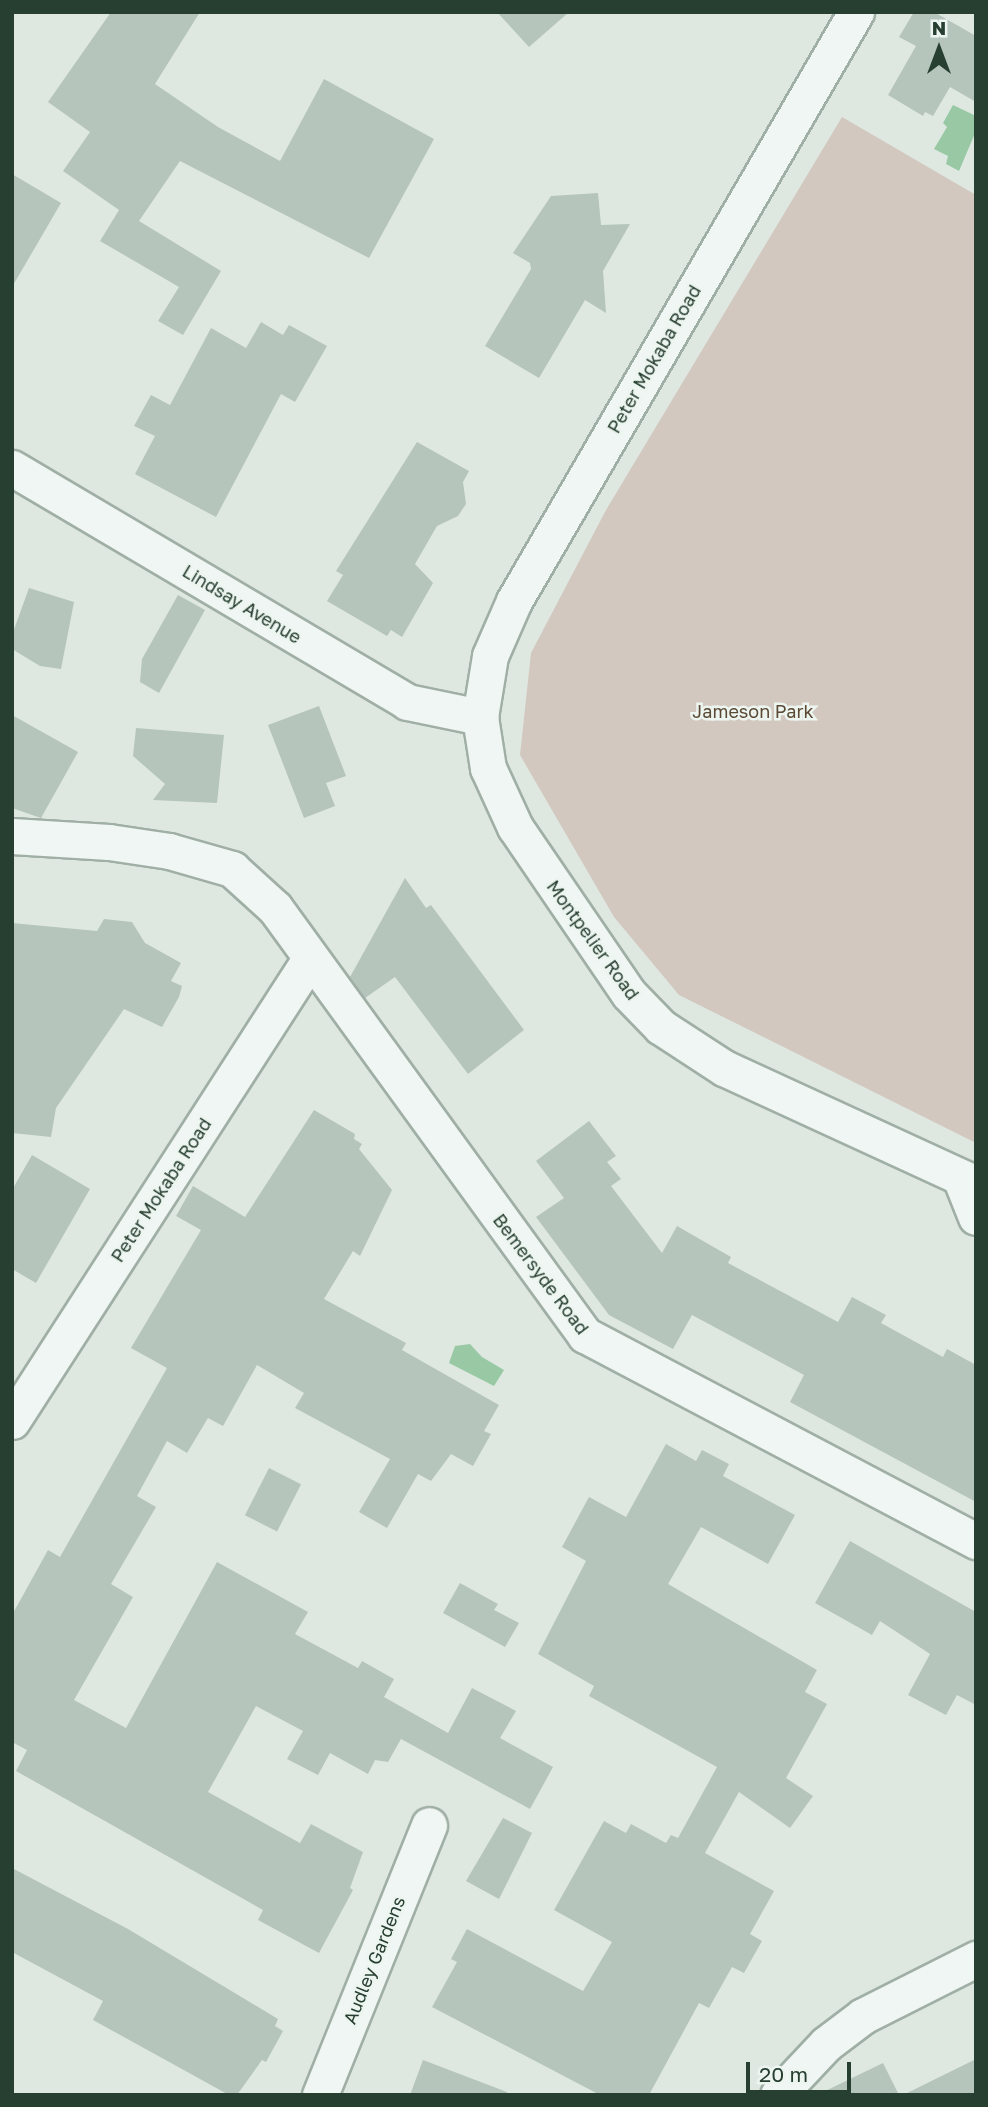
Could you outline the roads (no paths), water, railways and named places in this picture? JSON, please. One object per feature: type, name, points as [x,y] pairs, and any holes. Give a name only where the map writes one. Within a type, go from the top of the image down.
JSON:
[{"type":"street","name":"Peter Mokaba Road","points":[[480,717],[490,656],[514,601],[856,12]]},
{"type":"street","name":"Lindsay Avenue","points":[[12,468],[407,702],[480,717]]},
{"type":"street","name":"Montpelier Road","points":[[480,717],[488,768],[514,827],[629,994],[662,1027],[724,1068],[968,1181]]},
{"type":"street","name":"Bemersyde Road","points":[[12,836],[109,842],[169,851],[232,869],[275,908],[585,1335],[976,1541]]},
{"type":"street","name":"Peter Mokaba Road","points":[[12,1421],[310,959]]},
{"type":"street","points":[[968,1181],[976,1217]]},
{"type":"street","name":"Audley Gardens","points":[[320,2095],[429,1825]]},
{"type":"street","points":[[778,2095],[825,2043],[863,2016],[976,1959]]},
{"type":"park label","name":"Jameson Park","points":[[753,711]]}]
